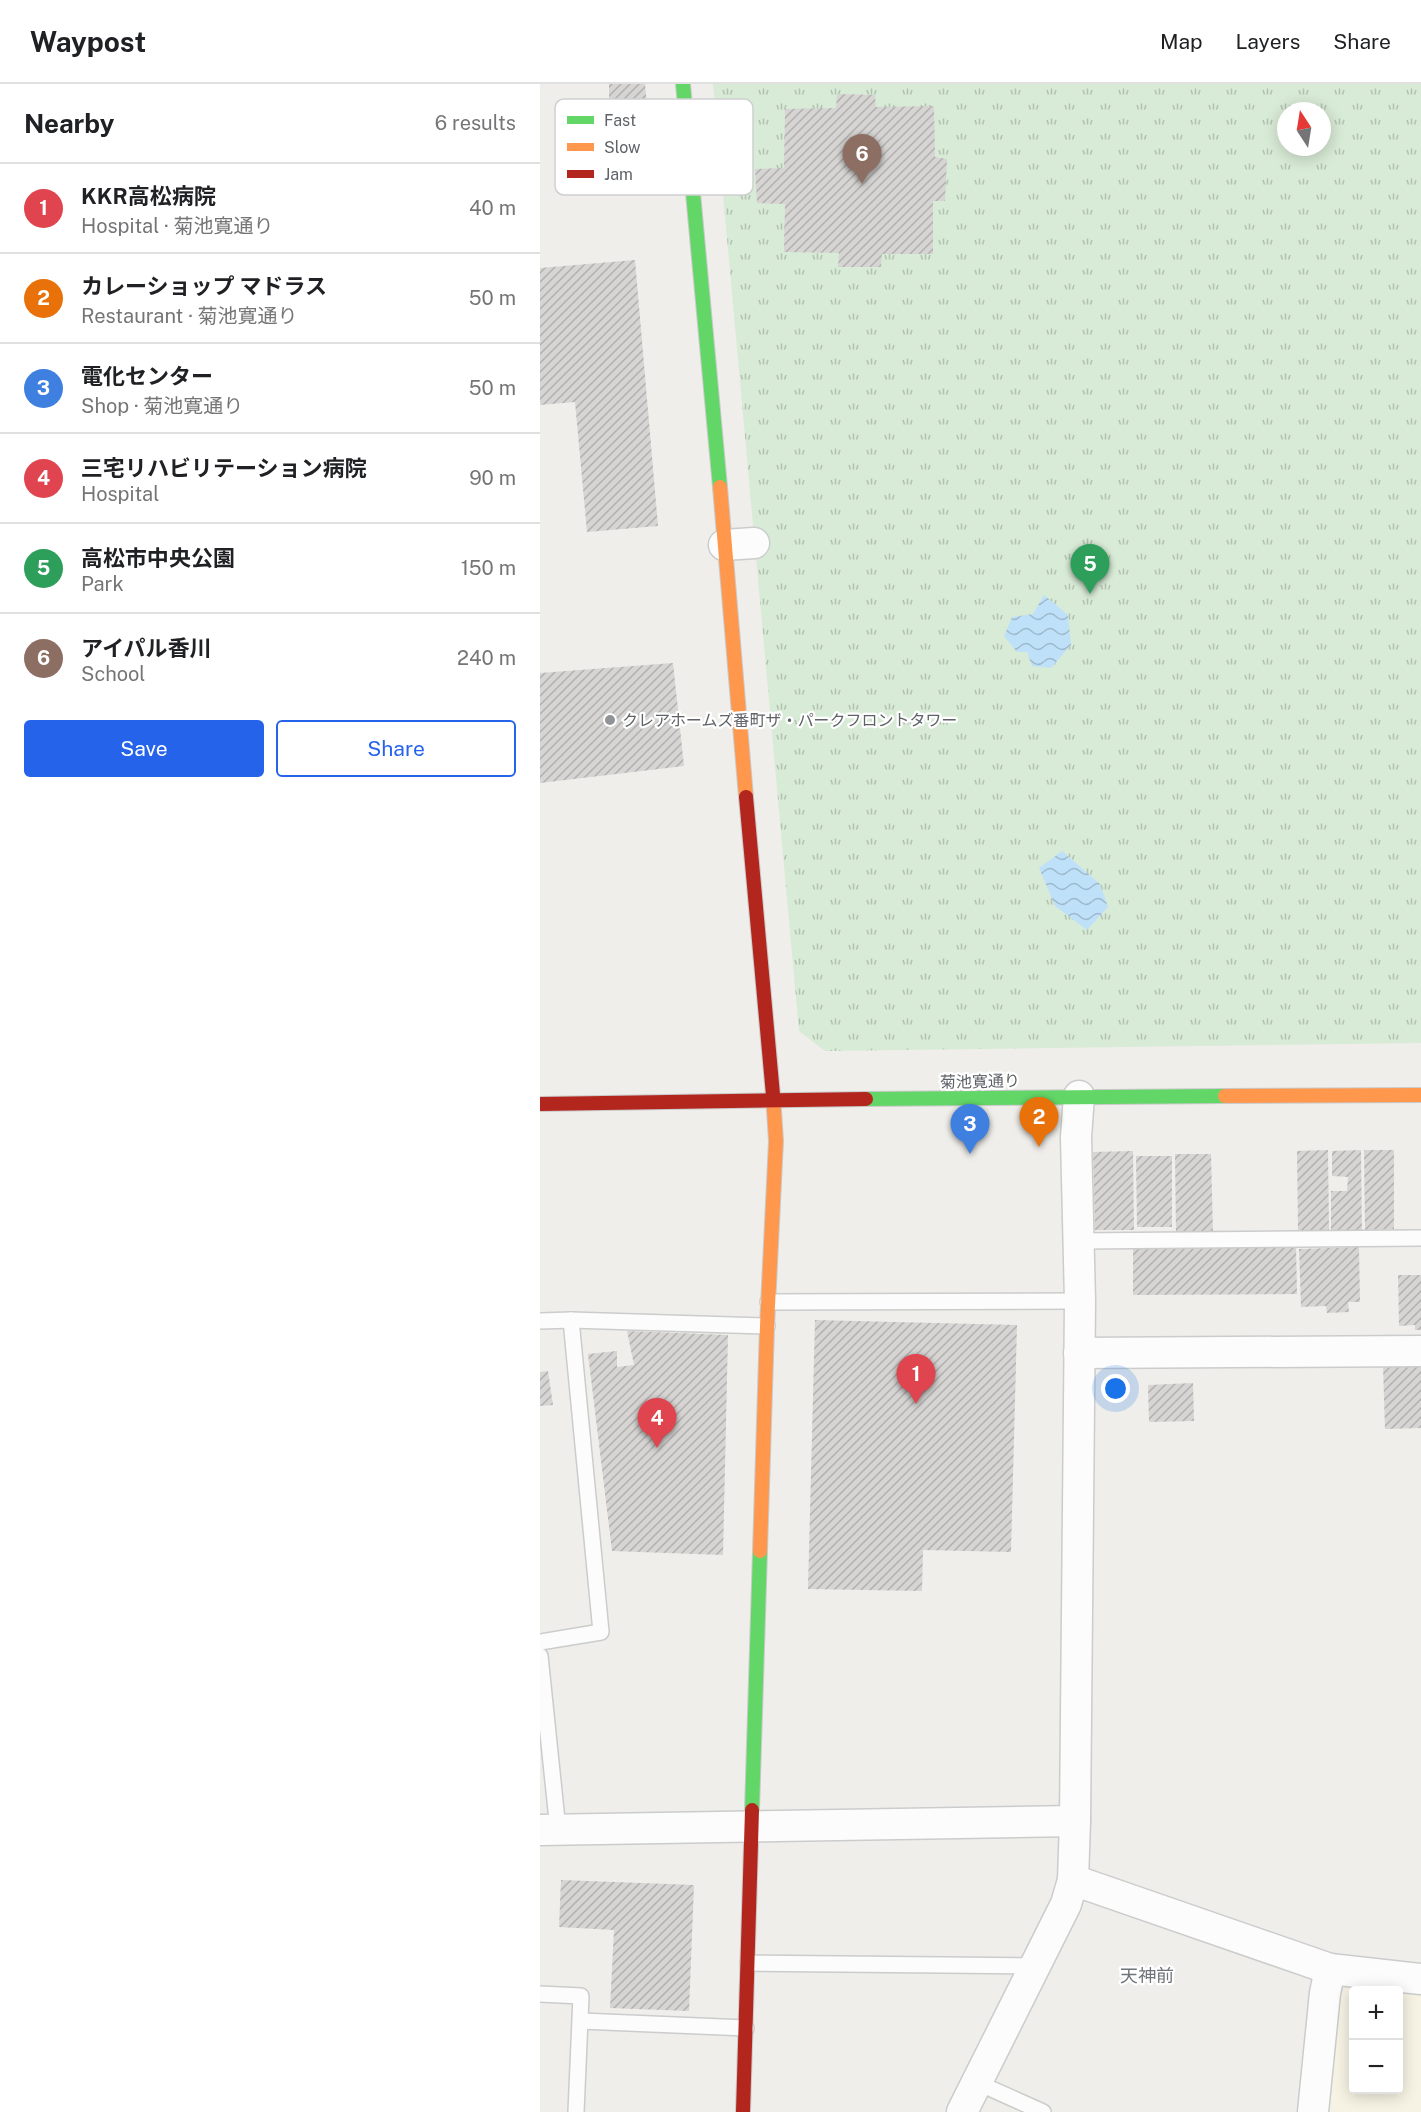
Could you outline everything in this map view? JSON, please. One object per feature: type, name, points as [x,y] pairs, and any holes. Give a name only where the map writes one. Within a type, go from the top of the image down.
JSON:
[{"type":"street","points":[[683,84],[684,99]]},
{"type":"street","points":[[693,195],[776,1141],[767,1326],[743,2112]]},
{"type":"street","points":[[724,545],[754,543]]},
{"type":"street","name":"菊池寛通り","points":[[540,1104],[1079,1096],[1421,1095]]},
{"type":"street","points":[[962,2112],[1066,1904],[1073,1880],[1080,1301],[1077,1137],[1079,1096]]},
{"type":"street","points":[[1079,1353],[1421,1352]]},
{"type":"street","points":[[549,1830],[1075,1821]]},
{"type":"street","points":[[1073,1880],[1330,1969],[1421,1978]]},
{"type":"street","points":[[1313,2112],[1325,1993],[1330,1969]]},
{"type":"lane","points":[[1079,1241],[1421,1238]]},
{"type":"lane","points":[[768,1302],[1080,1301]]},
{"type":"lane","points":[[540,1322],[571,1320],[767,1326]]},
{"type":"lane","points":[[540,1642],[601,1632],[571,1320]]},
{"type":"lane","points":[[540,1656],[549,1830]]},
{"type":"lane","points":[[748,1963],[1036,1966]]},
{"type":"lane","points":[[540,1994],[581,1996],[576,2112]]},
{"type":"lane","points":[[580,2020],[746,2028]]},
{"type":"lane","points":[[976,2082],[1043,2112]]},
{"type":"shaded area","points":[[1352,1982],[1421,1986],[1421,2112],[1327,2112],[1340,1995]]},
{"type":"green space","points":[[713,84],[1421,84],[1421,1043],[825,1051],[799,1031],[723,195],[753,195],[753,99],[714,99]]},
{"type":"water","points":[[1044,595],[1068,615],[1071,645],[1051,668],[1032,666],[1027,652],[1017,652],[1004,636],[1012,617],[1033,614]]},
{"type":"water","points":[[1062,851],[1100,884],[1108,907],[1087,930],[1055,906],[1039,868]]},
{"type":"building","points":[[609,84],[645,84],[646,99],[609,99]]},
{"type":"building","points":[[837,94],[875,95],[876,107],[934,106],[935,157],[947,159],[945,201],[933,201],[933,254],[882,254],[881,267],[838,267],[839,253],[784,252],[785,204],[757,203],[755,169],[784,168],[785,109],[836,108]]},
{"type":"building","points":[[635,260],[658,526],[587,532],[575,402],[540,405],[540,268]]},
{"type":"building","name":"クレアホームズ番町ザ・パークフロントタワー","points":[[673,663],[684,766],[540,783],[540,673]]},
{"type":"building","points":[[1328,1150],[1329,1231],[1298,1231],[1297,1151]]},
{"type":"building","points":[[1361,1150],[1362,1235],[1331,1235],[1331,1191],[1347,1191],[1348,1177],[1332,1176],[1332,1151]]},
{"type":"building","points":[[1364,1150],[1394,1150],[1394,1229],[1365,1230]]},
{"type":"building","points":[[1133,1151],[1134,1230],[1095,1230],[1093,1152]]},
{"type":"building","points":[[1175,1154],[1211,1154],[1213,1233],[1176,1234]]},
{"type":"building","points":[[1136,1156],[1172,1156],[1172,1227],[1137,1227]]},
{"type":"building","points":[[1296,1244],[1297,1294],[1133,1295],[1133,1246]]},
{"type":"building","points":[[1359,1247],[1360,1302],[1348,1302],[1349,1312],[1327,1313],[1326,1306],[1301,1307],[1299,1249]]},
{"type":"building","points":[[1398,1275],[1421,1275],[1421,1330],[1415,1330],[1415,1325],[1399,1326]]},
{"type":"building","points":[[815,1320],[1017,1325],[1011,1552],[923,1550],[922,1591],[808,1589]]},
{"type":"building","points":[[627,1331],[728,1335],[723,1555],[612,1551],[588,1354],[617,1351],[617,1367],[634,1365]]},
{"type":"building","points":[[1421,1365],[1421,1428],[1385,1429],[1383,1366]]},
{"type":"building","points":[[548,1371],[553,1405],[540,1406],[540,1372]]},
{"type":"building","points":[[1193,1383],[1194,1421],[1149,1422],[1148,1385]]},
{"type":"building","points":[[561,1880],[694,1885],[689,2011],[610,2008],[614,1930],[559,1927]]},
{"type":"traffic: fast","points":[[683,84],[684,99]]},
{"type":"traffic: fast","points":[[693,195],[720,487]]},
{"type":"traffic: fast","points":[[866,1099],[1225,1096]]},
{"type":"traffic: fast","points":[[752,1810],[760,1551]]},
{"type":"traffic: slow","points":[[720,487],[746,797]]},
{"type":"traffic: slow","points":[[760,1551],[776,1141],[773,1095]]},
{"type":"traffic: slow","points":[[1225,1096],[1421,1095]]},
{"type":"traffic: jam","points":[[746,797],[773,1095]]},
{"type":"traffic: jam","points":[[540,1104],[866,1099]]},
{"type":"traffic: jam","points":[[743,2112],[752,1810]]},
{"type":"place","name":"アイパル香川","points":[[862,184]]},
{"type":"place","name":"高松市中央公園","points":[[1090,594]]},
{"type":"place","name":"クレアホームズ番町ザ・パークフロントタワー","points":[[610,720]]},
{"type":"place","name":"カレーショップ マドラス","points":[[1039,1147]]},
{"type":"place","name":"電化センター","points":[[970,1154]]},
{"type":"place","name":"KKR高松病院","points":[[916,1404]]},
{"type":"place","name":"三宅リハビリテーション病院","points":[[657,1448]]},
{"type":"district","name":"天神前","points":[[1147,1976]]}]
